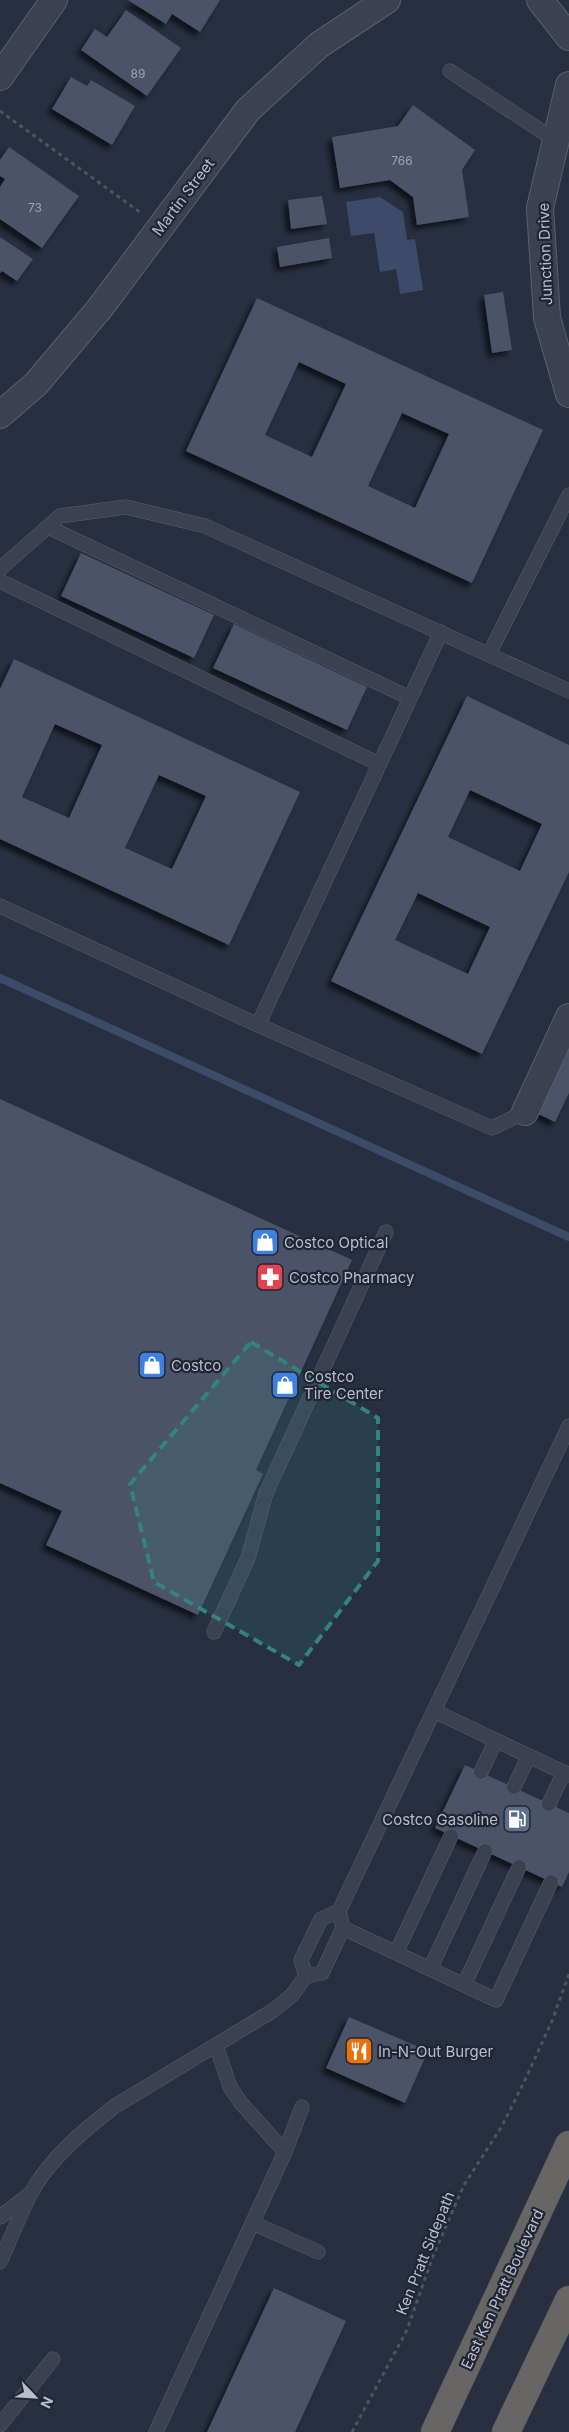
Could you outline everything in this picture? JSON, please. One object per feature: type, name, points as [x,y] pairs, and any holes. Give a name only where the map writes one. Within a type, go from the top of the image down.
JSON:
[{"type":"highway","name":"East Ken Pratt Boulevard","points":[[435,2432],[569,2145]]},
{"type":"highway","points":[[506,2432],[569,2300]]},
{"type":"street","points":[[0,77],[54,0]]},
{"type":"street","name":"Martin Street","points":[[0,415],[36,384],[100,308],[248,110],[319,45],[387,0]]},
{"type":"street","points":[[540,0],[569,37]]},
{"type":"street","name":"Junction Drive","points":[[569,85],[540,208],[547,318],[569,394]]},
{"type":"street","points":[[525,1112],[569,1017]]},
{"type":"lane","points":[[450,72],[555,140]]},
{"type":"lane","points":[[490,654],[569,496]]},
{"type":"lane","points":[[0,569],[60,516],[126,507],[205,526],[569,691]]},
{"type":"lane","points":[[48,527],[410,698]]},
{"type":"lane","points":[[0,580],[379,764]]},
{"type":"lane","points":[[258,1025],[441,632]]},
{"type":"lane","points":[[0,906],[258,1025],[492,1128],[525,1112]]},
{"type":"lane","points":[[214,1632],[248,1558],[266,1493],[386,1232]]},
{"type":"lane","points":[[0,2262],[31,2194],[48,2169],[95,2122],[115,2106],[274,2010],[292,1995],[306,1976],[322,1973],[343,1928],[340,1911],[569,1426]]},
{"type":"lane","points":[[434,1711],[566,1774],[549,1804]]},
{"type":"lane","points":[[481,1772],[496,1740]]},
{"type":"lane","points":[[514,1787],[529,1756]]},
{"type":"lane","points":[[396,1953],[451,1836]]},
{"type":"lane","points":[[430,1969],[485,1851]]},
{"type":"lane","points":[[464,1985],[519,1867]]},
{"type":"lane","points":[[343,1928],[496,2000],[551,1882]]},
{"type":"lane","points":[[306,1976],[301,1960],[321,1919],[340,1911]]},
{"type":"lane","points":[[216,2045],[230,2086],[241,2103],[285,2152]]},
{"type":"lane","points":[[156,2432],[285,2152],[302,2107]]},
{"type":"lane","points":[[0,2217],[31,2194]]},
{"type":"lane","points":[[253,2223],[318,2252]]},
{"type":"lane","points":[[0,2425],[53,2359]]},
{"type":"path","points":[[0,111],[142,213]]},
{"type":"path","name":"Ken Pratt Sidepath","points":[[352,2432],[406,2330],[433,2256],[464,2184],[502,2126],[526,2078],[552,2022],[569,1974]]},
{"type":"highlighted area","points":[[251,1342],[378,1418],[378,1561],[299,1665],[154,1582],[130,1484]]},
{"type":"water","points":[[380,197],[403,212],[407,240],[415,239],[423,290],[400,294],[396,269],[380,272],[374,233],[351,236],[346,202]]},
{"type":"building","points":[[128,0],[220,0],[200,32],[172,14],[166,24]]},
{"type":"building","points":[[126,10],[181,48],[147,96],[81,50],[95,29],[107,37]]},
{"type":"building","points":[[71,77],[87,86],[91,80],[135,106],[112,145],[52,109]]},
{"type":"building","points":[[413,105],[475,150],[462,170],[469,217],[417,225],[413,197],[390,180],[340,188],[332,137],[398,126]]},
{"type":"building","points":[[9,147],[79,196],[42,248],[0,219],[0,187],[5,179],[0,176],[0,160]]},
{"type":"building","points":[[322,196],[327,224],[291,229],[288,200]]},
{"type":"building","points":[[0,237],[33,259],[17,281],[2,271],[0,273]]},
{"type":"building","points":[[329,238],[332,258],[280,267],[277,247]]},
{"type":"building","points":[[503,292],[512,350],[492,353],[484,295]]},
{"type":"building","points":[[257,298],[543,430],[472,583],[186,451]],"holes":[[[299,362],[346,384],[312,457],[265,435]],[[402,413],[449,434],[415,508],[368,486]]]},
{"type":"building","points":[[81,553],[214,615],[194,658],[61,596]]},
{"type":"building","points":[[234,624],[367,687],[347,730],[213,668]]},
{"type":"building","points":[[14,659],[300,792],[229,945],[0,839],[0,689]],"holes":[[[55,724],[102,745],[69,818],[22,797]],[[159,775],[206,796],[172,869],[125,848]]]},
{"type":"building","points":[[467,696],[569,745],[569,872],[482,1054],[331,981]],"holes":[[[470,790],[542,824],[520,871],[448,837]],[[418,893],[490,927],[468,974],[395,940]]]},
{"type":"building","points":[[569,1034],[569,1093],[555,1122],[532,1111]]},
{"type":"building","name":"Costco","points":[[0,1099],[352,1260],[256,1470],[263,1474],[198,1615],[46,1545],[62,1511],[0,1483]]},
{"type":"building","points":[[465,1765],[569,1813],[569,1872],[562,1887],[435,1828]]},
{"type":"building","points":[[349,2017],[428,2051],[405,2103],[326,2068]]},
{"type":"building","points":[[274,2288],[346,2321],[295,2432],[207,2432]]},
{"type":"waterway","points":[[0,978],[569,1237]]},
{"type":"place","name":"Costco Optical","points":[[265,1242]]},
{"type":"place","name":"Costco Pharmacy","points":[[270,1277]]},
{"type":"place","name":"Costco","points":[[152,1365]]},
{"type":"place","name":"Costco Tire Center","points":[[285,1385]]},
{"type":"place","name":"Costco Gasoline","points":[[517,1819]]},
{"type":"place","name":"In-N-Out Burger","points":[[359,2051]]}]
